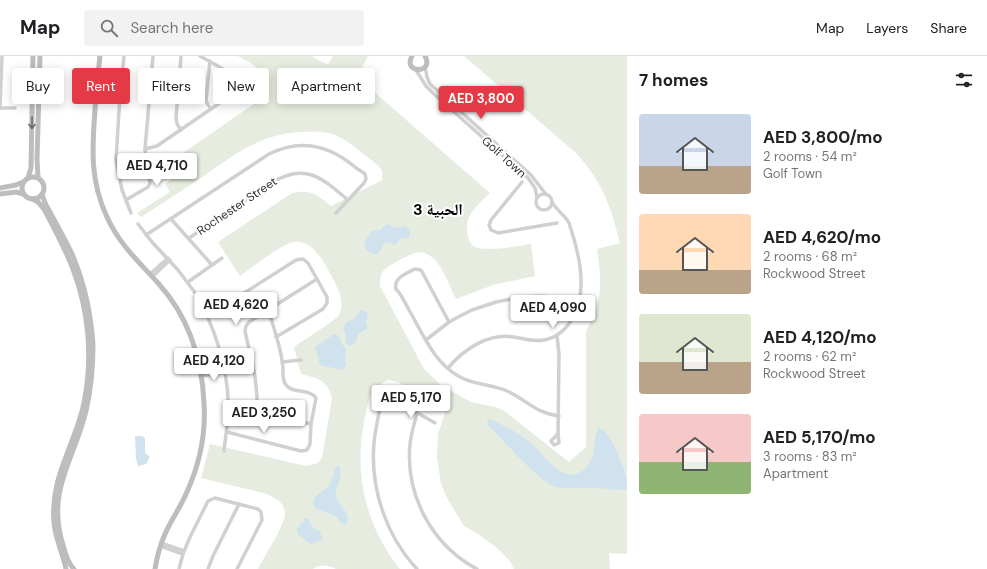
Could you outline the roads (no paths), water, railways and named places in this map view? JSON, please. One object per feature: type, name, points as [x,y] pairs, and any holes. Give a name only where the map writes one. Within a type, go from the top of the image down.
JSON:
[{"type":"street","points":[[2,56],[0,108],[15,108]]},
{"type":"street","points":[[28,178],[30,171],[33,56]]},
{"type":"street","points":[[38,178],[37,159],[40,56]]},
{"type":"street","points":[[99,68],[100,56]]},
{"type":"street","points":[[123,68],[124,56]]},
{"type":"street","points":[[126,200],[149,185],[150,181],[145,149],[153,56]]},
{"type":"street","points":[[181,56],[176,118],[177,124],[181,130]]},
{"type":"street","points":[[145,149],[157,146],[239,89],[241,84],[239,78],[200,56]]},
{"type":"street","points":[[412,56],[410,64],[416,70],[421,70],[425,67],[427,61],[425,56]]},
{"type":"street","points":[[210,61],[206,100],[212,109]]},
{"type":"street","name":"Golf Town","points":[[425,67],[430,84],[531,175],[545,193]]},
{"type":"street","name":"Golf Town","points":[[416,70],[426,86],[434,94],[528,178],[535,188],[536,197]]},
{"type":"street","points":[[96,104],[92,148],[97,191],[101,204],[113,229],[129,252],[167,294],[181,315],[192,339],[201,374],[204,414],[199,457],[189,488],[161,545],[155,569]]},
{"type":"street","points":[[119,104],[116,160],[119,180],[131,213]]},
{"type":"street","points":[[146,235],[269,154],[284,148],[295,146],[311,145],[330,150],[343,157],[364,173],[366,178],[365,181],[336,213]]},
{"type":"street","name":"Rochester Street","points":[[189,238],[273,182],[288,174],[304,173],[320,178],[348,200]]},
{"type":"street","points":[[0,188],[16,186],[31,176],[38,178],[43,183],[44,187],[40,197],[33,199]]},
{"type":"street","points":[[23,182],[23,194]]},
{"type":"street","points":[[522,182],[491,220],[489,225],[491,230],[500,233],[557,222]]},
{"type":"street","points":[[0,194],[16,192],[23,194],[29,199],[33,199],[38,202],[44,209],[70,261],[81,293],[87,329],[88,365],[84,405],[77,429],[59,474],[53,515],[56,536],[66,569]]},
{"type":"street","points":[[448,368],[465,352],[490,339],[506,336],[538,341],[552,338],[571,322],[575,314],[582,282],[580,266],[569,223],[565,217],[558,212],[549,196],[545,193],[536,197],[535,203],[539,208],[558,212]]},
{"type":"street","points":[[42,194],[76,265],[87,303],[92,331],[92,365],[89,399],[80,432],[63,474],[58,504],[59,525],[62,540],[74,569]]},
{"type":"street","points":[[545,210],[552,202]]},
{"type":"street","name":"Rochester Street","points":[[171,219],[212,265]]},
{"type":"street","points":[[138,224],[146,235],[169,259],[196,294]]},
{"type":"street","points":[[188,282],[222,258]]},
{"type":"street","points":[[151,275],[169,259]]},
{"type":"street","points":[[208,316],[298,259],[303,259],[308,263],[328,301],[326,306],[276,337]]},
{"type":"street","points":[[449,322],[424,277],[419,272],[410,271],[397,279],[395,284],[396,289],[433,353],[448,368],[461,378],[507,391],[538,411],[559,416]]},
{"type":"street","points":[[257,422],[255,376],[244,327],[249,322],[317,279]]},
{"type":"street","points":[[426,340],[449,322],[472,310],[509,299],[541,296],[578,302]]},
{"type":"street","points":[[201,303],[208,316],[218,342],[225,371],[228,402],[227,432],[224,451]]},
{"type":"street","points":[[227,432],[303,451],[307,450],[309,446],[311,424],[316,400],[315,396],[308,392],[290,388],[286,385],[276,337],[268,310]]},
{"type":"street","points":[[557,335],[559,355],[558,434]]},
{"type":"street","points":[[552,338],[557,342]]},
{"type":"street","points":[[282,362],[301,360]]},
{"type":"street","points":[[201,374],[225,371]]},
{"type":"street","points":[[417,569],[392,533],[378,496],[374,457],[376,430],[380,407],[388,400],[395,400],[435,423]]},
{"type":"street","points":[[257,411],[311,424]]},
{"type":"street","points":[[417,414],[412,431],[409,456],[412,484],[416,499],[422,514],[439,540],[457,557],[477,569]]},
{"type":"street","points":[[179,569],[183,553],[190,537],[207,506],[211,501],[219,499],[258,510],[263,516],[261,524],[237,569]]},
{"type":"street","points":[[208,569],[239,504]]},
{"type":"street","points":[[161,545],[183,553]]},
{"type":"water","points":[[388,224],[394,228],[405,226],[409,229],[409,237],[406,239],[401,238],[394,245],[390,242],[384,243],[377,254],[370,253],[365,247],[367,238],[372,231],[381,230]]},
{"type":"water","points":[[361,310],[367,312],[368,315],[366,322],[368,328],[358,334],[354,345],[349,346],[346,343],[346,335],[343,327],[347,322],[354,319]]},
{"type":"water","points":[[334,334],[339,336],[346,349],[346,365],[342,370],[320,365],[315,347]]},
{"type":"water","points":[[489,419],[523,437],[556,468],[564,473],[572,475],[580,472],[588,465],[593,455],[595,436],[599,428],[603,430],[612,441],[616,449],[626,476],[627,489],[566,488],[556,487],[549,484],[511,450],[488,425],[487,421]]},
{"type":"water","points":[[135,436],[142,436],[145,438],[145,453],[150,457],[146,464],[138,466],[136,458]]},
{"type":"water","points":[[337,466],[339,466],[341,470],[341,474],[336,494],[339,502],[346,512],[348,519],[347,523],[343,524],[335,516],[315,508],[313,503],[318,494],[330,484]]},
{"type":"water","points":[[308,518],[313,528],[320,531],[323,539],[314,542],[313,545],[297,533],[297,528],[300,526],[300,523],[304,522],[304,519]]},
{"type":"district","name":"الحبية 3","points":[[438,209]]}]
